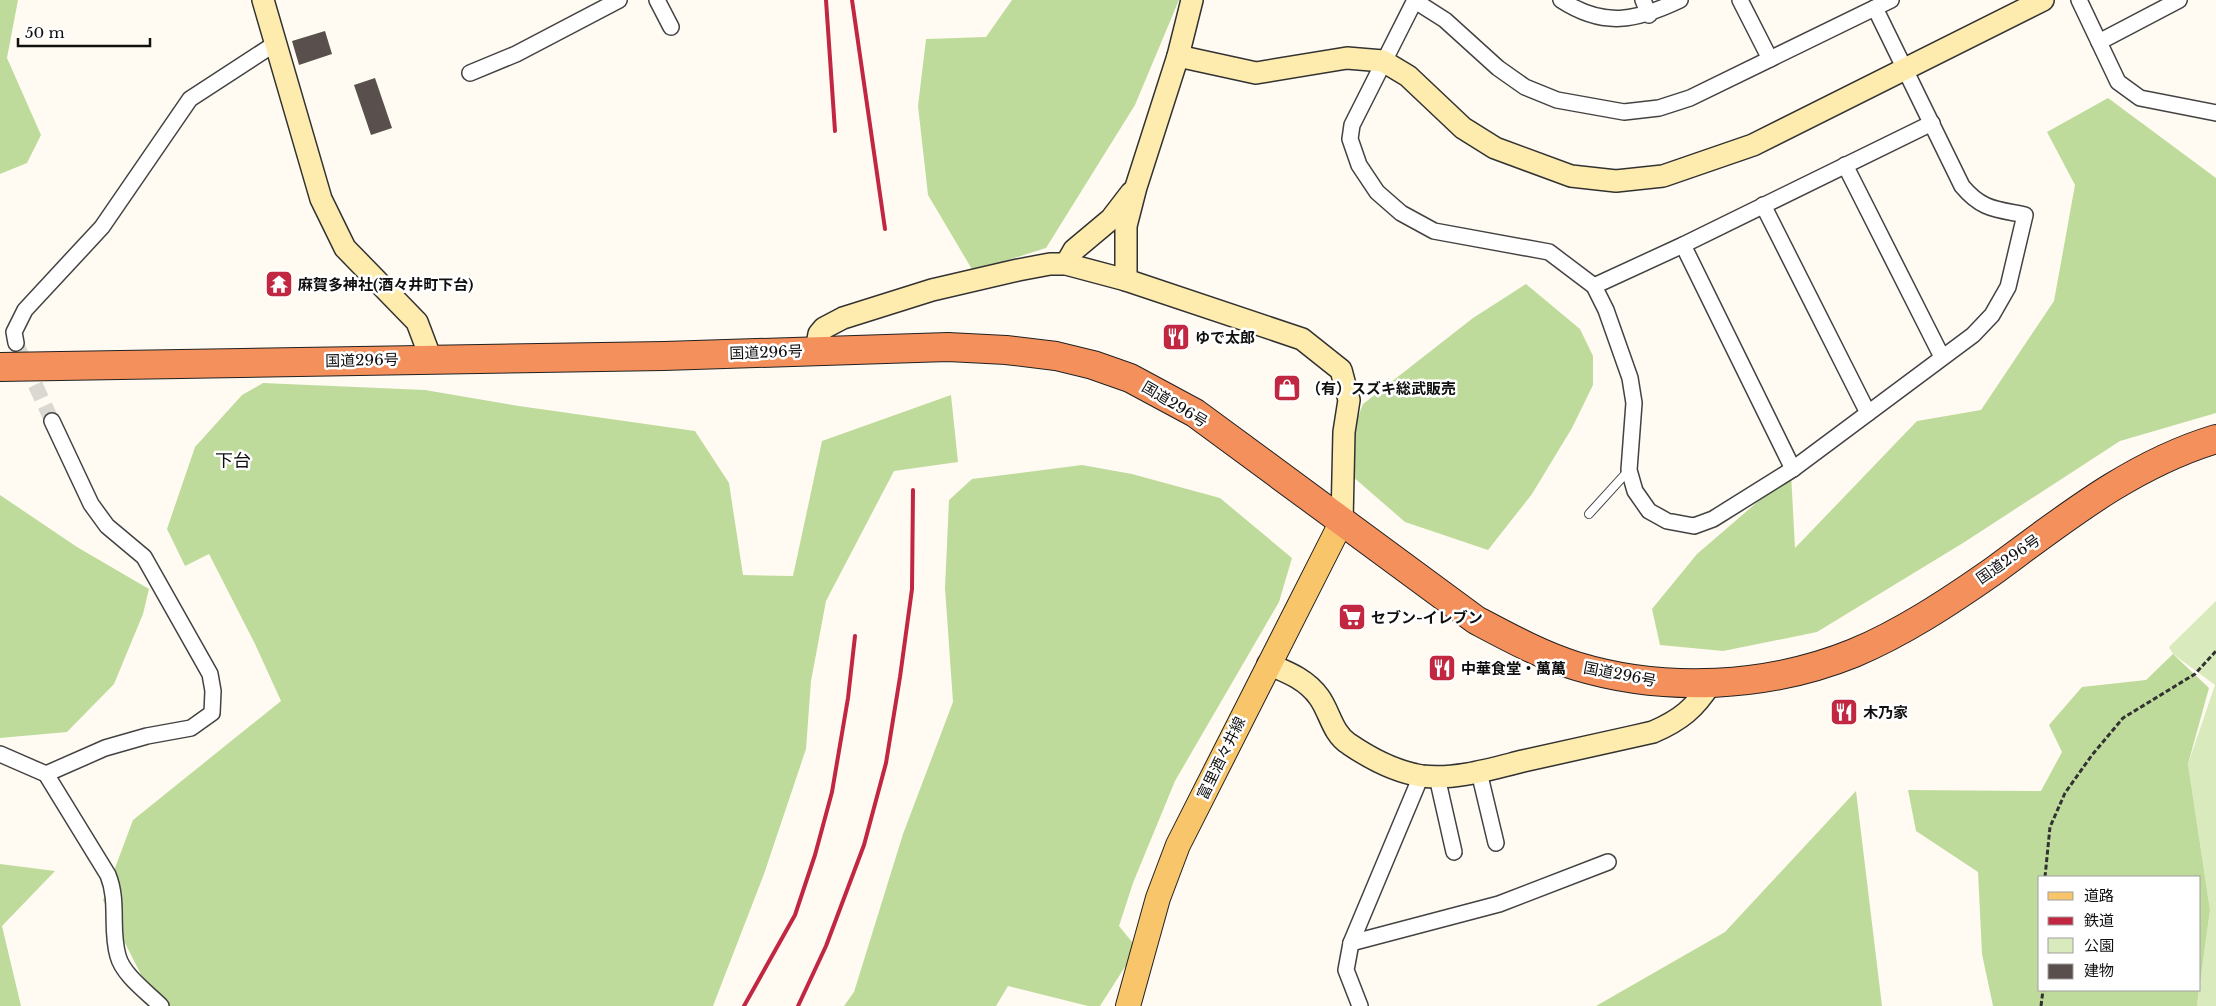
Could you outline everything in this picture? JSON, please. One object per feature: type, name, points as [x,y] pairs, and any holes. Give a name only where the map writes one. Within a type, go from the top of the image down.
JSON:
[{"type":"highway","name":"国道296号","points":[[0,367],[664,356],[948,347],[1006,350],[1056,356],[1093,365],[1130,378],[1195,413],[1476,620],[1522,645],[1576,666],[1621,677],[1663,682],[1711,683],[1763,678],[1815,667],[1855,652],[1915,622],[1989,574],[2108,489],[2161,458],[2216,439]]},
{"type":"main road","name":"富里酒々井線","points":[[1128,1006],[1148,931],[1178,845],[1342,521]]},
{"type":"street","points":[[263,0],[321,199],[345,248],[417,322],[431,359]]},
{"type":"street","points":[[470,73],[516,54],[619,0]]},
{"type":"street","points":[[656,0],[671,27]]},
{"type":"street","points":[[1126,280],[1128,265],[1125,242],[1136,186],[1178,56],[1192,0]]},
{"type":"street","points":[[1875,8],[1962,186],[1974,200],[1985,206],[2025,214],[2008,287],[1992,314],[1973,335],[1793,469],[1713,519],[1694,526],[1667,521],[1649,511],[1635,491],[1629,470],[1634,403],[1630,378],[1606,310],[1594,286],[1549,252],[1434,231],[1401,213],[1377,192],[1360,165],[1350,139],[1352,125],[1415,0],[1445,20],[1498,68],[1525,87],[1557,100],[1591,108],[1624,112],[1658,108],[1690,98],[1890,0]]},
{"type":"street","points":[[1561,0],[1575,9],[1604,19],[1649,15],[1680,0]]},
{"type":"street","points":[[1643,0],[1649,15]]},
{"type":"street","points":[[1740,0],[1770,59]]},
{"type":"street","points":[[1178,56],[1256,73],[1347,58],[1383,61],[1408,76],[1463,128],[1495,148],[1571,176],[1616,181],[1663,176],[1753,145],[2043,0]]},
{"type":"street","points":[[2079,0],[2118,82],[2140,98],[2216,113]]},
{"type":"street","points":[[2099,42],[2179,0]]},
{"type":"street","points":[[16,343],[14,332],[25,310],[102,227],[190,100],[276,43]]},
{"type":"street","points":[[1594,286],[1683,245],[1932,123]]},
{"type":"street","points":[[1845,165],[1942,357]]},
{"type":"street","points":[[1066,264],[1074,250],[1112,219],[1136,186]]},
{"type":"street","points":[[1763,206],[1868,413]]},
{"type":"street","points":[[1683,245],[1793,469]]},
{"type":"street","points":[[816,350],[819,334],[824,328],[843,318],[942,288],[1018,270],[1050,264],[1066,264],[1126,280],[1302,339],[1340,370],[1349,400],[1344,432],[1342,521]]},
{"type":"street","points":[[46,774],[105,748],[147,736],[191,728],[212,713],[213,691],[210,674],[144,557],[108,526],[91,504],[52,421]]},
{"type":"street","points":[[1268,664],[1308,684],[1320,698],[1335,729],[1346,742],[1370,758],[1429,776],[1479,772],[1654,732],[1674,722],[1698,703],[1711,683]]},
{"type":"street","points":[[0,754],[46,774],[111,882],[114,890],[118,957],[126,970],[161,1006]]},
{"type":"street","points":[[1479,772],[1496,843]]},
{"type":"street","points":[[1429,776],[1454,852]]},
{"type":"street","points":[[1360,1006],[1346,970],[1350,943],[1429,776]]},
{"type":"street","points":[[1350,943],[1499,904],[1608,862]]},
{"type":"lane","points":[[1589,514],[1629,470]]},
{"type":"path","points":[[2045,876],[2050,828],[2065,794],[2092,755],[2123,718],[2195,674],[2216,651]]},
{"type":"path","points":[[2041,1006],[2043,991]]},
{"type":"green space","points":[[0,0],[18,0],[7,58],[41,135],[27,163],[0,174]]},
{"type":"green space","points":[[1012,0],[1179,0],[1135,105],[1046,248],[973,271],[928,195],[918,106],[926,39],[986,37]]},
{"type":"green space","points":[[2108,98],[2216,178],[2216,413],[2120,441],[1963,543],[1817,632],[1723,651],[1660,645],[1652,609],[1697,554],[1791,473],[1795,548],[1917,421],[1981,410],[2054,301],[2075,185],[2047,132]]},
{"type":"green space","points":[[1526,284],[1580,329],[1593,356],[1593,385],[1572,428],[1532,494],[1488,550],[1405,522],[1352,476],[1350,438],[1363,404],[1473,318]]},
{"type":"green space","points":[[263,383],[425,390],[519,406],[695,431],[729,483],[743,575],[793,576],[822,441],[951,395],[958,462],[894,471],[826,601],[811,681],[806,749],[764,874],[713,1006],[157,1006],[103,900],[133,820],[281,701],[255,644],[209,554],[185,566],[167,529],[195,447],[242,395]]},
{"type":"green space","points":[[1082,465],[1132,474],[1220,498],[1292,558],[1279,602],[1175,781],[1133,883],[1119,926],[1137,948],[1100,1006],[1088,1006],[1008,986],[996,1006],[844,1006],[854,992],[903,834],[953,702],[945,588],[949,500],[972,479]]},
{"type":"green space","points":[[0,495],[77,547],[149,589],[143,614],[114,684],[67,732],[0,738]]},
{"type":"green space","points":[[2216,601],[2216,1006],[2197,1006],[2199,991],[2201,991],[2201,976],[2210,910],[2188,764],[2215,685],[2173,654],[2169,647]]},
{"type":"green space","points":[[2173,654],[2209,688],[2188,764],[2210,910],[2201,977],[2201,876],[2038,876],[2038,991],[2199,991],[2197,1006],[1993,1006],[1982,954],[1978,872],[1916,831],[1908,790],[2041,791],[2062,752],[2049,725],[2082,687],[2146,680]]},
{"type":"green space","points":[[1856,791],[1882,1006],[1596,1006],[1725,932]]},
{"type":"green space","points":[[0,864],[55,871],[2,926],[21,1006],[0,1006]]},
{"type":"building","points":[[325,31],[332,54],[299,65],[292,41]]},
{"type":"building","points":[[375,78],[392,128],[371,135],[354,85]]},
{"type":"tunnel","points":[[16,343],[52,421]]},
{"type":"railway","points":[[826,0],[835,131]]},
{"type":"railway","points":[[852,0],[885,229]]},
{"type":"railway","points":[[798,1006],[826,946],[864,845],[886,763],[912,589],[913,490]]},
{"type":"railway","points":[[744,1006],[795,915],[815,855],[832,792],[848,698],[855,636]]},
{"type":"place","name":"麻賀多神社(酒々井町下台)","points":[[279,284]]},
{"type":"place","name":"ゆで太郎","points":[[1176,337]]},
{"type":"place","name":"（有）スズキ総武販売","points":[[1287,388]]},
{"type":"place","name":"セブン-イレブン","points":[[1352,617]]},
{"type":"place","name":"中華食堂・萬萬","points":[[1442,668]]},
{"type":"place","name":"木乃家","points":[[1844,712]]},
{"type":"district","name":"下台","points":[[233,461]]}]
